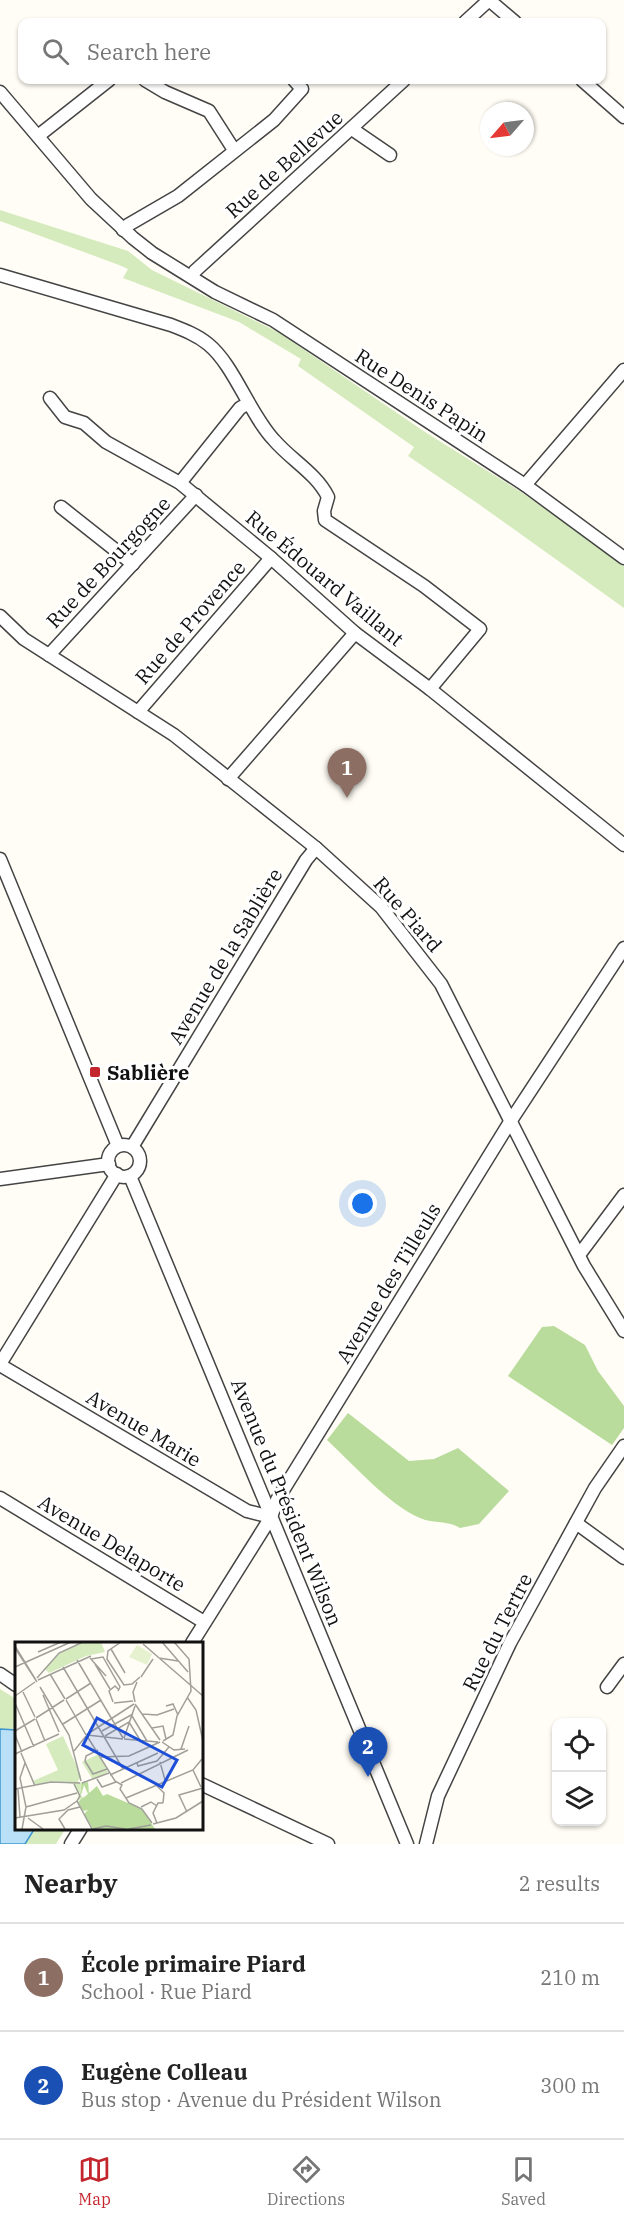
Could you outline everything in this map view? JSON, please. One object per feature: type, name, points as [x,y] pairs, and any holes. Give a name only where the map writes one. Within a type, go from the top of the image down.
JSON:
[{"type":"street","points":[[469,18],[489,0],[510,18]]},
{"type":"street","points":[[38,136],[104,84]]},
{"type":"street","points":[[152,84],[209,111],[234,150]]},
{"type":"street","points":[[123,230],[178,196],[274,120],[302,89],[298,84]]},
{"type":"street","name":"Rue de Bellevue","points":[[192,277],[195,271],[400,84]]},
{"type":"street","points":[[587,84],[624,117]]},
{"type":"street","name":"Rue Denis Papin","points":[[0,93],[91,199],[123,230],[152,253],[215,292],[273,320],[525,484],[624,558]]},
{"type":"street","points":[[352,129],[390,155]]},
{"type":"street","points":[[0,275],[171,325],[193,334],[209,345],[223,361],[248,404],[273,440],[322,486],[328,497],[324,512],[325,520],[423,586],[480,629],[430,689]]},
{"type":"street","points":[[525,484],[624,370]]},
{"type":"street","name":"Rue Édouard Vaillant","points":[[50,398],[65,417],[84,423],[106,442],[180,483],[196,495],[355,633],[430,689],[624,845]]},
{"type":"street","name":"Rue de Bourgogne","points":[[180,483],[240,408],[248,404]]},
{"type":"street","name":"Rue de Bourgogne","points":[[49,656],[196,495]]},
{"type":"street","points":[[60,507],[133,564]]},
{"type":"street","name":"Rue de Provence","points":[[138,712],[271,558]]},
{"type":"street","name":"Rue Piard","points":[[0,616],[24,639],[174,735],[316,848],[381,907],[441,984],[579,1255],[624,1331]]},
{"type":"street","points":[[228,778],[355,633]]},
{"type":"street","name":"Avenue de la Sablière","points":[[132,1147],[306,860],[316,848]]},
{"type":"street","points":[[0,859],[118,1146]]},
{"type":"street","name":"Avenue des Tilleuls","points":[[193,1642],[271,1517],[277,1500],[510,1122],[624,948]]},
{"type":"street","points":[[0,1179],[118,1171],[138,1169],[139,1155],[132,1147],[118,1146],[110,1154],[118,1171]]},
{"type":"street","points":[[0,1365],[118,1171]]},
{"type":"street","name":"Avenue du Président Wilson","points":[[118,1171],[271,1517],[407,1844]]},
{"type":"street","points":[[579,1255],[624,1195]]},
{"type":"street","name":"Avenue Marie","points":[[0,1365],[247,1511],[271,1517]]},
{"type":"street","name":"Rue du Tertre","points":[[426,1844],[438,1796],[510,1643],[595,1488],[624,1446]]},
{"type":"street","name":"Avenue Delaporte","points":[[0,1498],[204,1622]]},
{"type":"street","points":[[576,1523],[624,1558]]},
{"type":"street","points":[[607,1687],[624,1664]]},
{"type":"street","points":[[0,1674],[15,1684]]},
{"type":"street","points":[[202,1784],[328,1844]]},
{"type":"street","points":[[71,1844],[80,1829]]},
{"type":"green space","points":[[0,210],[128,251],[152,270],[278,332],[425,432],[518,490],[624,563],[624,608],[408,456],[414,447],[298,366],[301,359],[239,322],[123,278],[128,269],[0,221]]},
{"type":"green space","points":[[554,1326],[585,1345],[598,1371],[624,1406],[624,1428],[612,1445],[508,1376],[542,1327]]},
{"type":"green space","points":[[348,1413],[409,1461],[434,1459],[458,1448],[509,1491],[479,1524],[460,1528],[420,1518],[384,1494],[327,1440]]},
{"type":"green space","points":[[0,1689],[15,1698],[15,1829],[65,1829],[56,1844],[0,1844]]},
{"type":"water","points":[[0,1729],[15,1730],[15,1829],[34,1829],[25,1844],[0,1844]]},
{"type":"place","name":"École primaire Piard","points":[[347,798]]},
{"type":"place","name":"Sablière","points":[[95,1072]]},
{"type":"place","name":"Eugène Colleau","points":[[368,1777]]}]
